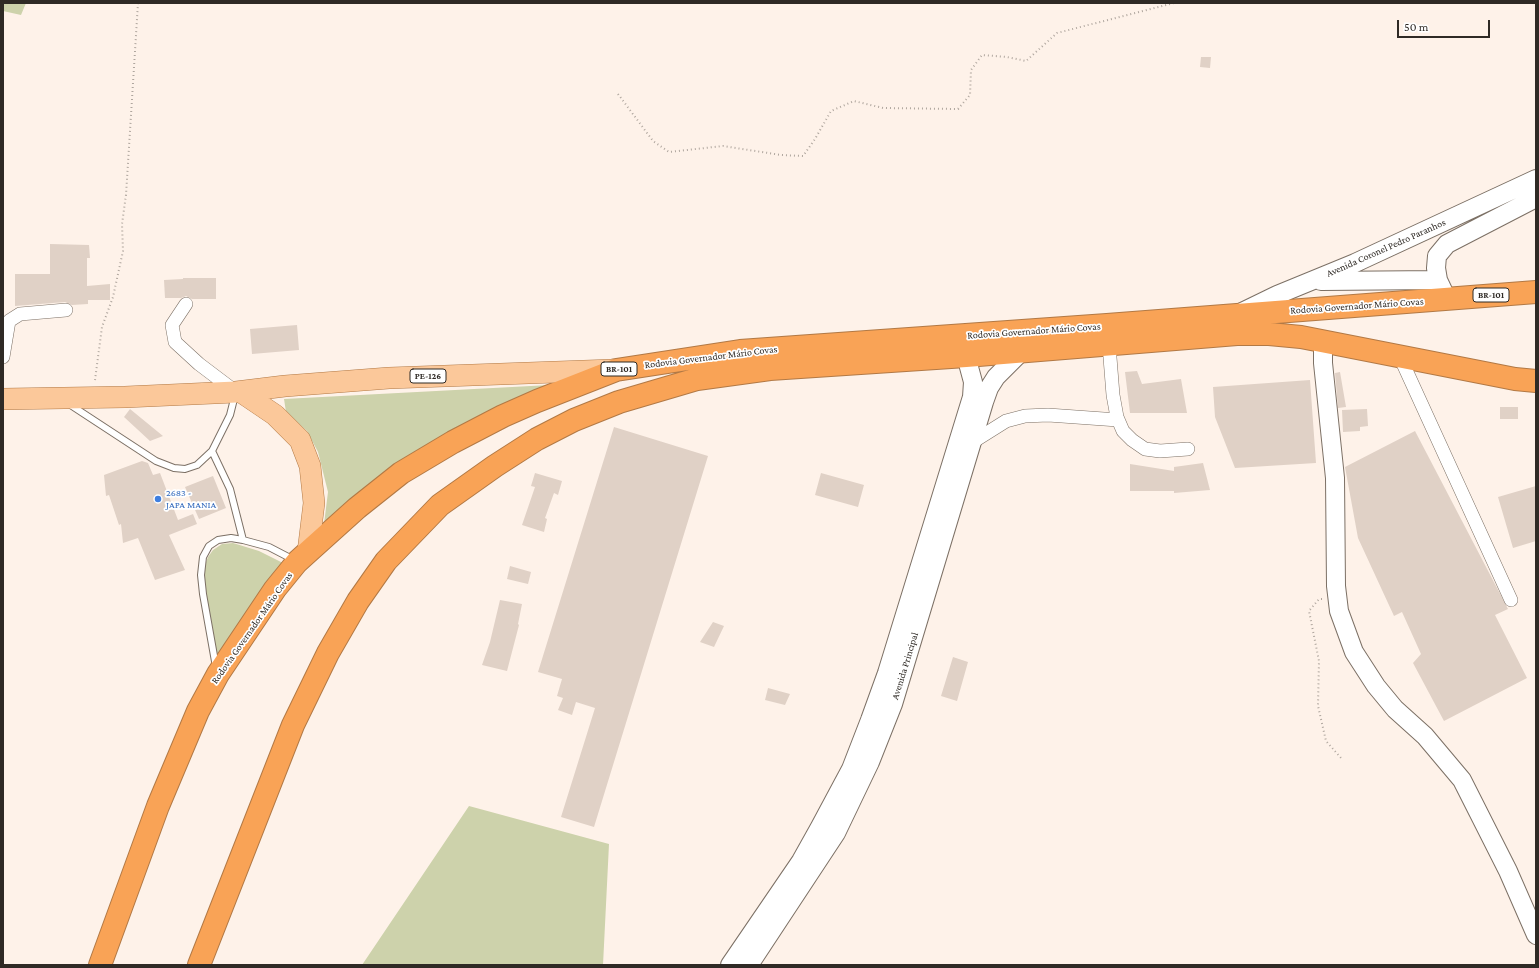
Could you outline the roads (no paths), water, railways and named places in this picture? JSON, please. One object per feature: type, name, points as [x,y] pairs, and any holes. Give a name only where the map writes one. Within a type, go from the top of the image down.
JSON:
[{"type":"highway","name":"Rodovia Governador Mário Covas","points":[[103,962],[158,806],[182,747],[218,674],[275,589],[303,557],[357,508],[401,473],[453,442],[503,416],[616,370],[740,351],[1235,315],[1442,289],[1536,292]]},
{"type":"highway","name":"Rodovia Governador Mário Covas","points":[[199,965],[293,725],[328,653],[358,601],[386,561],[440,505],[495,466],[537,439],[574,420],[620,402],[697,379],[770,369],[1021,352],[1237,334],[1268,334],[1301,337],[1515,379],[1536,381]]},
{"type":"main road","name":"PE-126","points":[[3,399],[125,398],[238,392],[285,386],[389,378],[460,374],[616,370]]},
{"type":"main road","points":[[238,392],[275,414],[300,440],[310,466],[314,503],[303,557]]},
{"type":"street","name":"Avenida Coronel Pedro Paranhos","points":[[1235,315],[1277,295],[1355,263],[1536,179]]},
{"type":"street","name":"Avenida Coronel Pedro Paranhos","points":[[1442,289],[1436,268],[1437,256],[1447,244],[1536,198]]},
{"type":"street","points":[[1310,281],[1442,289]]},
{"type":"street","points":[[186,304],[172,325],[175,342],[200,364],[238,392]]},
{"type":"street","points":[[3,357],[9,321],[20,314],[66,310]]},
{"type":"street","points":[[1323,342],[1323,363],[1335,478],[1338,611],[1354,652],[1376,686],[1395,709],[1430,742],[1462,780],[1508,871],[1536,934]]},
{"type":"street","points":[[1109,345],[1113,395],[1118,420],[1123,431],[1132,440],[1145,449],[1160,451],[1188,449]]},
{"type":"street","name":"Avenida Principal","points":[[730,965],[801,861],[851,770],[964,450],[989,388],[996,377],[1021,352]]},
{"type":"street","name":"Avenida Principal","points":[[749,965],[836,833],[881,736],[896,697],[964,450],[968,412],[973,389],[973,382],[966,356]]},
{"type":"street","points":[[1400,357],[1511,600]]},
{"type":"street","points":[[964,450],[1006,421],[1025,416],[1048,415],[1118,420]]},
{"type":"lane","points":[[59,398],[156,461],[174,468],[185,469],[197,465],[212,451],[230,415],[238,392]]},
{"type":"lane","points":[[212,451],[230,489],[243,540]]},
{"type":"lane","points":[[218,674],[203,594],[201,575],[203,557],[210,546],[218,540],[230,538],[243,540],[303,557]]},
{"type":"place","name":"2683 - JAPA MANIA","points":[[158,499]]}]
